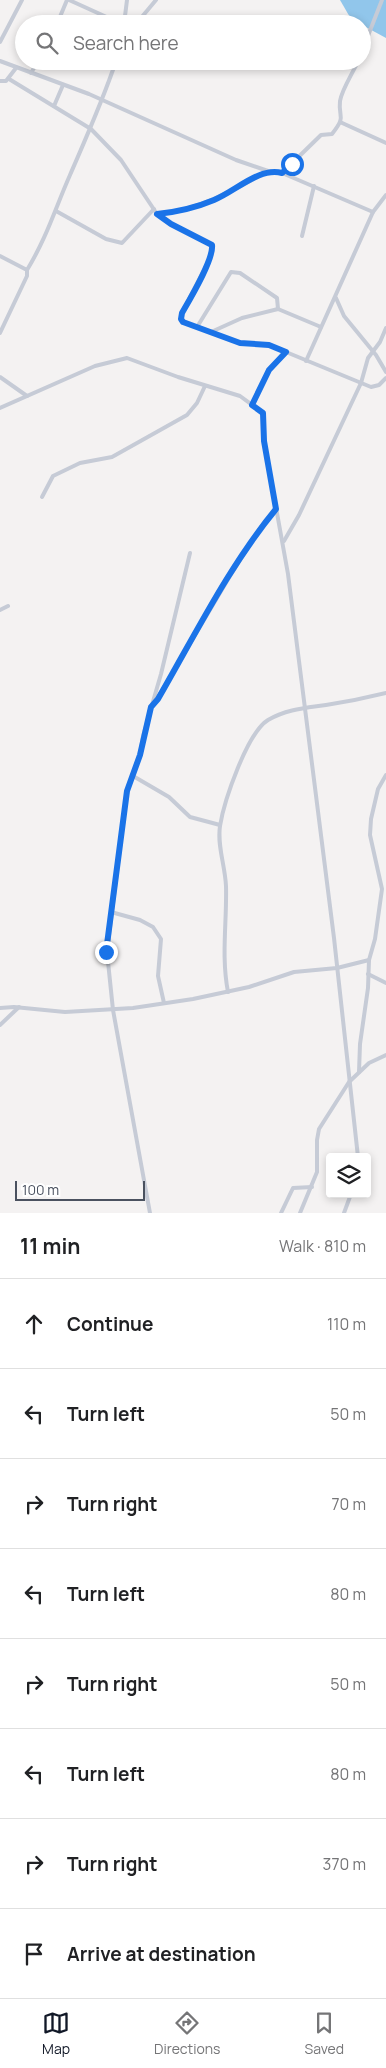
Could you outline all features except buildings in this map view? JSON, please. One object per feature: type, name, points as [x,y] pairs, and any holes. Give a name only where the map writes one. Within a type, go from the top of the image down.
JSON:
[{"type":"lane","points":[[0,42],[22,0]]},
{"type":"lane","points":[[61,15],[68,0],[102,15]]},
{"type":"lane","points":[[125,15],[128,0]]},
{"type":"lane","points":[[144,15],[156,0]]},
{"type":"lane","points":[[371,28],[382,0]]},
{"type":"lane","points":[[0,61],[15,68]]},
{"type":"lane","points":[[0,81],[9,79],[15,70]]},
{"type":"lane","points":[[22,70],[63,85],[268,171],[282,173],[373,212]]},
{"type":"lane","points":[[0,333],[27,276],[27,270],[44,241],[91,129],[113,70]]},
{"type":"lane","points":[[282,173],[321,136],[332,134],[343,115],[340,101],[354,70]]},
{"type":"lane","points":[[9,79],[91,129],[120,160],[157,214],[171,224],[212,245],[213,250],[209,260],[181,319],[240,343],[269,345],[371,387],[379,385],[386,378]]},
{"type":"lane","points":[[54,106],[63,85]]},
{"type":"lane","points":[[340,122],[386,142]]},
{"type":"lane","points":[[157,214],[188,210],[216,199],[268,171]]},
{"type":"lane","points":[[302,236],[314,186]]},
{"type":"lane","points":[[306,361],[373,212],[386,195]]},
{"type":"lane","points":[[56,211],[106,239],[122,243],[154,209]]},
{"type":"lane","points":[[0,256],[27,270]]},
{"type":"lane","points":[[197,327],[231,272],[240,273],[277,298],[278,309]]},
{"type":"lane","points":[[335,297],[344,316],[373,351],[386,372]]},
{"type":"lane","points":[[211,332],[242,318],[278,309],[321,327]]},
{"type":"lane","points":[[284,541],[299,514],[361,383],[368,358],[380,342],[386,328]]},
{"type":"lane","points":[[252,405],[269,370],[286,352]]},
{"type":"lane","points":[[0,408],[95,366],[128,358],[205,386],[240,396],[263,413],[264,441],[276,509],[284,541],[337,968],[358,1153]]},
{"type":"lane","points":[[0,377],[27,396]]},
{"type":"lane","points":[[42,497],[53,476],[80,463],[112,457],[187,415],[197,403],[205,386]]},
{"type":"lane","points":[[151,707],[158,699],[235,568],[259,530],[276,509]]},
{"type":"lane","points":[[150,1213],[113,1010],[106,952],[127,791],[140,755],[190,553]]},
{"type":"lane","points":[[0,610],[8,606]]},
{"type":"lane","points":[[228,992],[223,967],[226,887],[224,867],[219,849],[220,825],[240,761],[253,735],[273,717],[304,707],[386,693]]},
{"type":"lane","points":[[359,1072],[369,960],[375,938],[382,889],[370,835],[371,819],[378,789],[386,775]]},
{"type":"lane","points":[[133,776],[169,797],[190,817],[220,825]]},
{"type":"lane","points":[[111,912],[140,920],[153,926],[161,939],[158,976],[164,1003]]},
{"type":"lane","points":[[0,1008],[18,1007],[65,1012],[113,1010],[228,992],[294,972],[337,968],[369,960]]},
{"type":"lane","points":[[368,974],[386,983]]},
{"type":"lane","points":[[0,1025],[18,1007]]},
{"type":"lane","points":[[300,1213],[317,1172],[319,1128],[350,1082],[359,1072],[368,1063],[386,1055]]},
{"type":"lane","points":[[281,1213],[293,1188],[312,1186]]},
{"type":"lane","points":[[344,1213],[350,1198]]},
{"type":"water","points":[[340,0],[386,0],[386,38],[371,30],[371,15],[349,15]]},
{"type":"route","points":[[106,952],[127,791],[140,755],[151,707],[158,699],[259,530],[276,509],[264,441],[263,413],[252,405],[260,385],[269,370],[286,352],[269,345],[240,343],[183,322],[181,319],[182,313],[209,260],[213,250],[212,245],[204,239],[171,224],[157,214],[188,210],[216,199],[268,171],[282,173],[292,164]]}]
